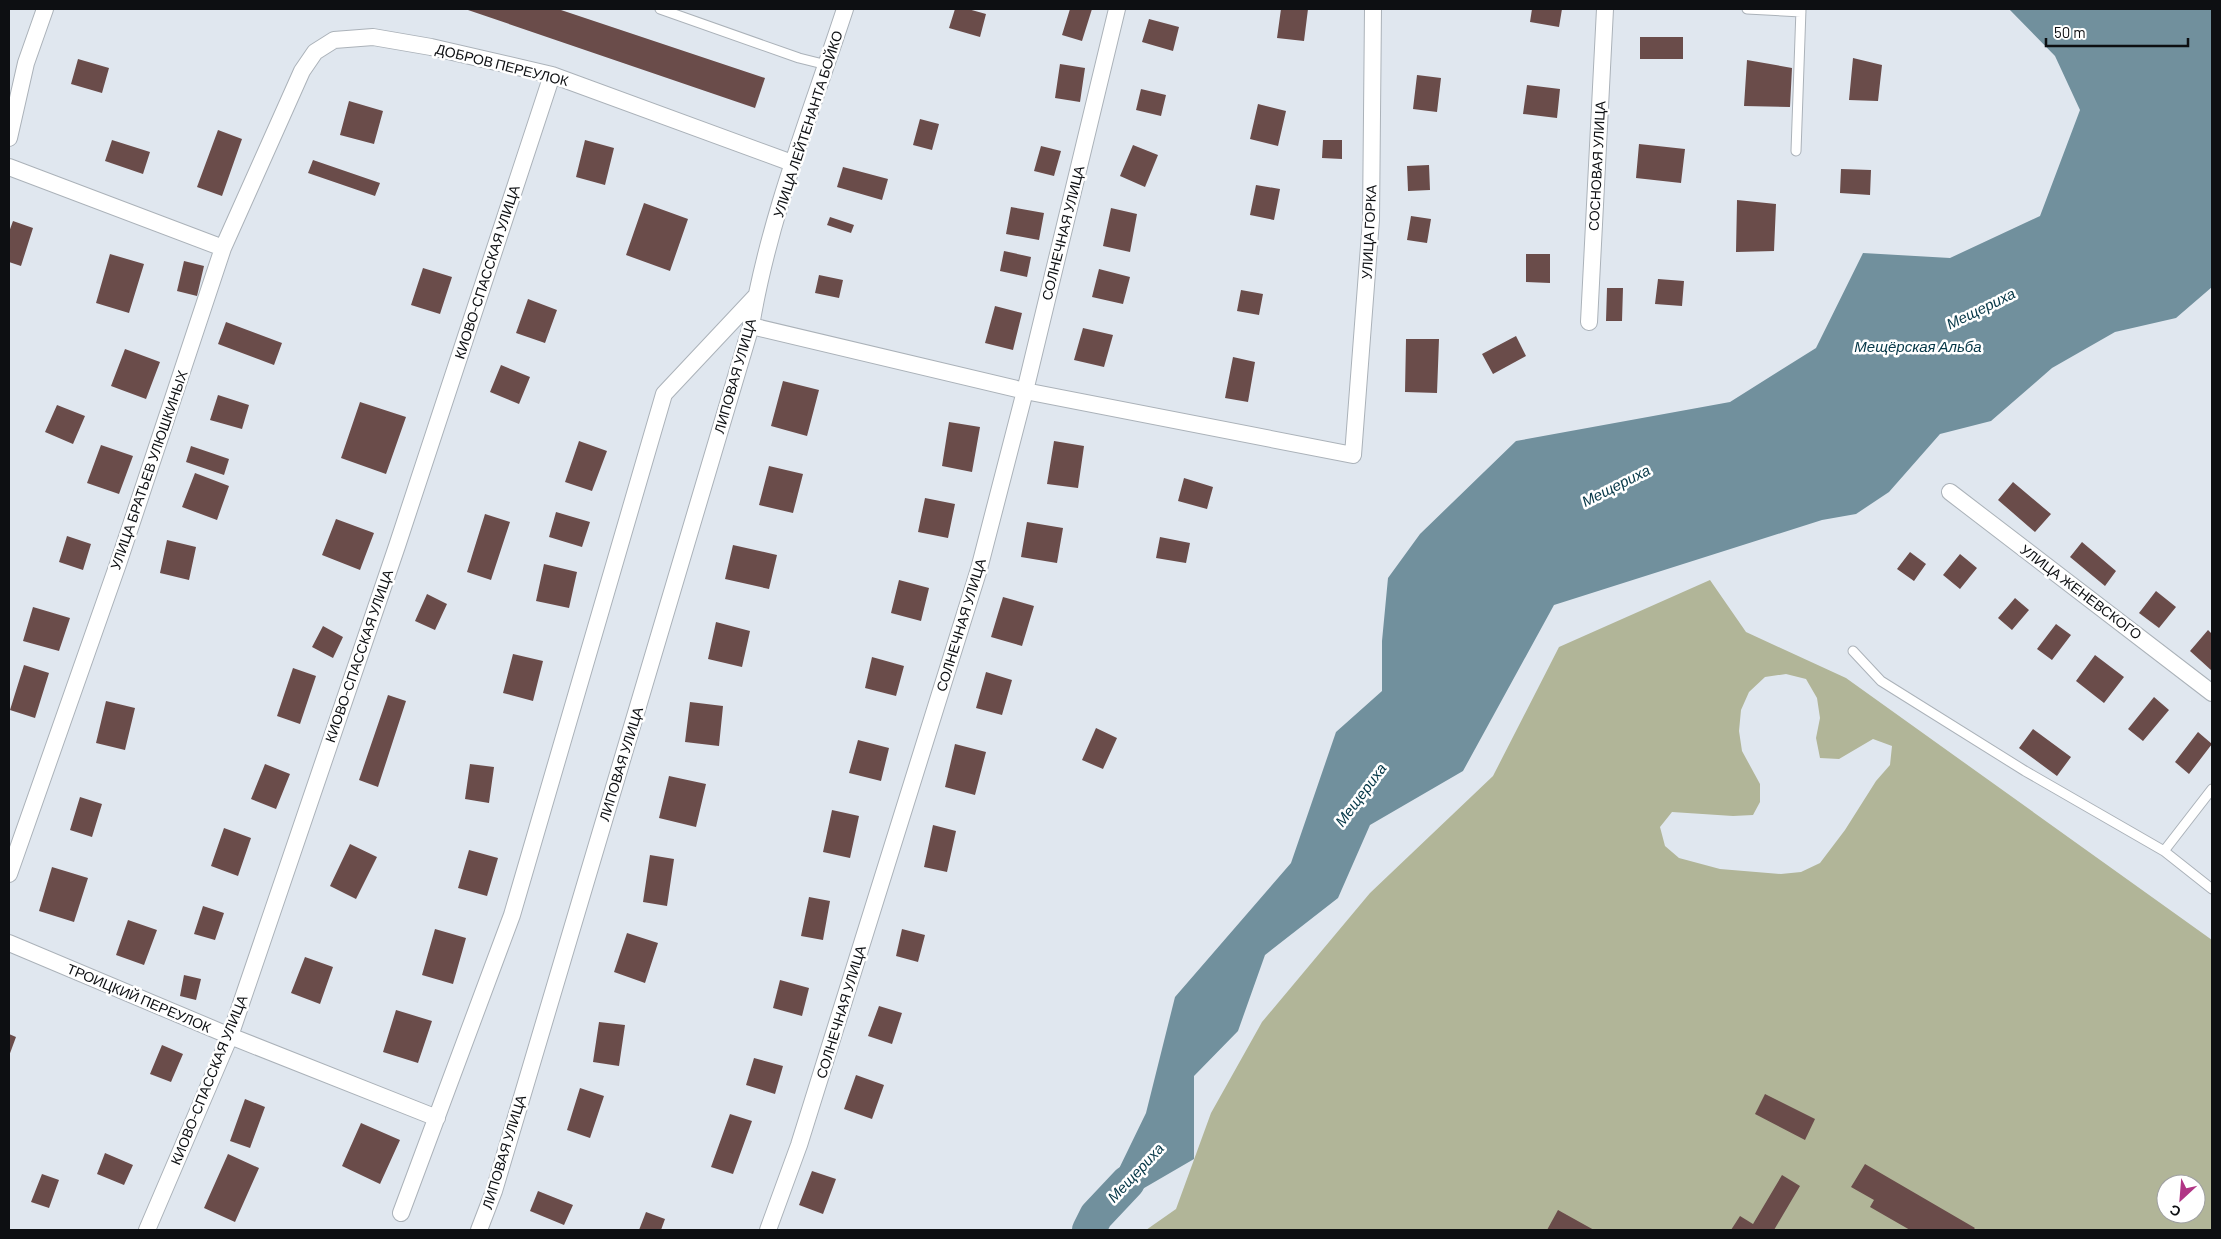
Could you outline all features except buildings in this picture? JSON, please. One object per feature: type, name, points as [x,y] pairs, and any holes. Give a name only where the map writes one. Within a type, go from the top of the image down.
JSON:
[{"type":"street","points":[[9,138],[26,63],[44,9]]},
{"type":"street","name":"УЛИЦА ЛЕЙТЕНАНТА БОЙКО","points":[[756,296],[792,163],[845,9]]},
{"type":"street","name":"СОЛНЕЧНАЯ УЛИЦА","points":[[768,1230],[802,1136],[979,569],[1025,391],[1117,9]]},
{"type":"street","name":"УЛИЦА ГОРКА","points":[[1025,391],[1353,455],[1371,220],[1373,9]]},
{"type":"street","name":"СОСНОВАЯ УЛИЦА","points":[[1590,322],[1605,9]]},
{"type":"street","name":"ДОБРОВ ПЕРЕУЛОК","points":[[302,71],[315,52],[334,40],[373,37],[431,46],[552,75],[792,163]]},
{"type":"street","name":"УЛИЦА БРАТЬЕВ УЛЮШКИНЫХ","points":[[9,874],[118,564],[223,248],[302,71]]},
{"type":"street","name":"КИОВО-СПАССКАЯ УЛИЦА","points":[[147,1230],[230,1036],[393,556],[552,75]]},
{"type":"street","points":[[9,167],[223,248]]},
{"type":"street","points":[[401,1213],[512,916],[664,394],[756,296]]},
{"type":"street","name":"ЛИПОВАЯ УЛИЦА","points":[[479,1230],[497,1182],[751,326],[756,296]]},
{"type":"street","points":[[751,326],[1025,391]]},
{"type":"street","name":"УЛИЦА ЖЕНЕВСКОГО","points":[[1950,492],[2212,692]]},
{"type":"street","name":"ТРОИЦКИЙ ПЕРЕУЛОК","points":[[9,943],[230,1036],[438,1118]]},
{"type":"lane","points":[[660,9],[799,58],[827,65]]},
{"type":"lane","points":[[1747,9],[1801,10],[1796,151]]},
{"type":"lane","points":[[1853,651],[1882,681],[2025,770],[2164,851],[2212,889]]},
{"type":"lane","points":[[2164,851],[2212,789]]},
{"type":"green space","points":[[1710,580],[1746,632],[1846,678],[2212,940],[2212,1230],[1146,1230],[1176,1209],[1211,1113],[1262,1022],[1370,893],[1493,776],[1559,647]],"holes":[[[1786,674],[1806,679],[1817,698],[1820,718],[1816,738],[1820,758],[1839,759],[1873,739],[1892,746],[1890,765],[1876,781],[1845,830],[1820,863],[1801,872],[1781,874],[1720,869],[1679,858],[1665,846],[1660,827],[1672,812],[1733,816],[1753,815],[1760,802],[1760,784],[1742,751],[1739,731],[1741,710],[1749,692],[1765,677]]]},
{"type":"water","name":"Мещёрская Альба","points":[[2009,9],[2212,9],[2212,287],[2176,318],[2115,332],[2052,368],[1991,421],[1940,434],[1889,492],[1856,514],[1822,520],[1554,605],[1463,771],[1370,825],[1338,898],[1265,955],[1238,1031],[1194,1076],[1194,1159],[1096,1216],[1146,1113],[1175,997],[1291,863],[1336,732],[1382,691],[1382,641],[1388,578],[1420,534],[1516,441],[1730,402],[1816,348],[1863,253],[1950,258],[2040,216],[2080,110],[2055,56]]},
{"type":"waterway","name":"Мещериха","points":[[1089,1230],[1096,1216],[1128,1182]]}]
